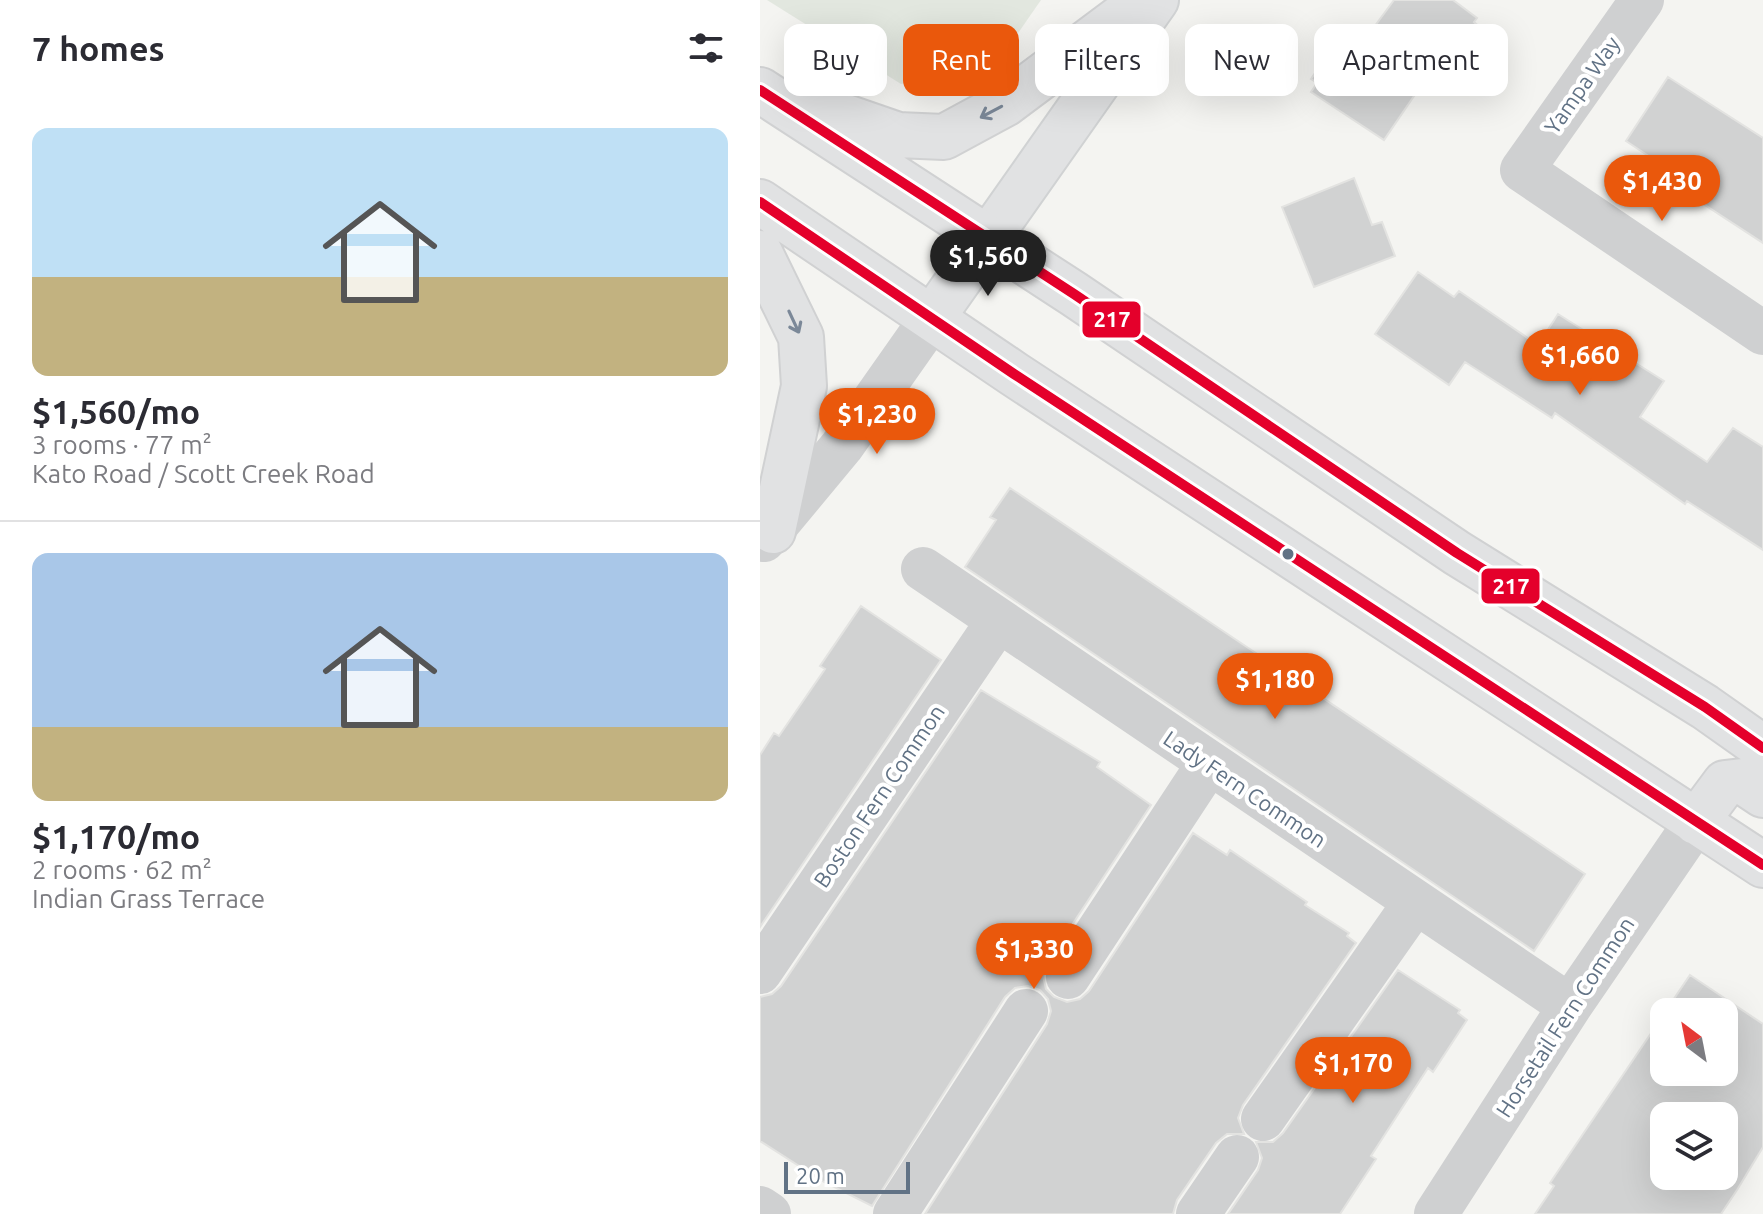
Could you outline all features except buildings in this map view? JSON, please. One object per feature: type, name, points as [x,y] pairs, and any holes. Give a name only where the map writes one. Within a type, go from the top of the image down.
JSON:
[{"type":"main road","points":[[760,89],[898,135],[944,137],[1005,104],[1144,0]]},
{"type":"main road","points":[[932,318],[1156,0]]},
{"type":"main road","points":[[760,89],[1457,553],[1705,707],[1763,748]]},
{"type":"main road","points":[[760,202],[1763,865]]},
{"type":"main road","points":[[760,253],[801,337],[804,386],[766,538]]},
{"type":"main road","points":[[1696,822],[1725,783],[1742,781],[1763,795]]},
{"type":"street","name":"Yampa Way","points":[[1642,0],[1522,170],[1763,333]]},
{"type":"street","points":[[766,538],[842,446],[932,318]]},
{"type":"street","name":"Lady Fern Common","points":[[923,569],[1414,904],[1570,1006]]},
{"type":"street","name":"Boston Fern Common","points":[[760,972],[998,621]]},
{"type":"street","points":[[1068,977],[1209,763]]},
{"type":"street","name":"Horsetail Fern Common","points":[[1436,1214],[1570,1006],[1696,822]]},
{"type":"street","points":[[1263,1119],[1414,904]]},
{"type":"street","points":[[895,1214],[1026,1011]]},
{"type":"street","points":[[1198,1214],[1237,1157]]},
{"type":"street","points":[[760,1208],[769,1214]]},
{"type":"shaded area","points":[[767,0],[1041,0],[1019,32],[1019,24],[903,24],[901,84],[887,75],[887,24],[805,24]]},
{"type":"transit line","name":"217","points":[[760,90],[1074,294],[1457,553],[1705,707],[1763,748]]},
{"type":"transit line","name":"217","points":[[760,202],[1014,374],[1763,865]]}]
